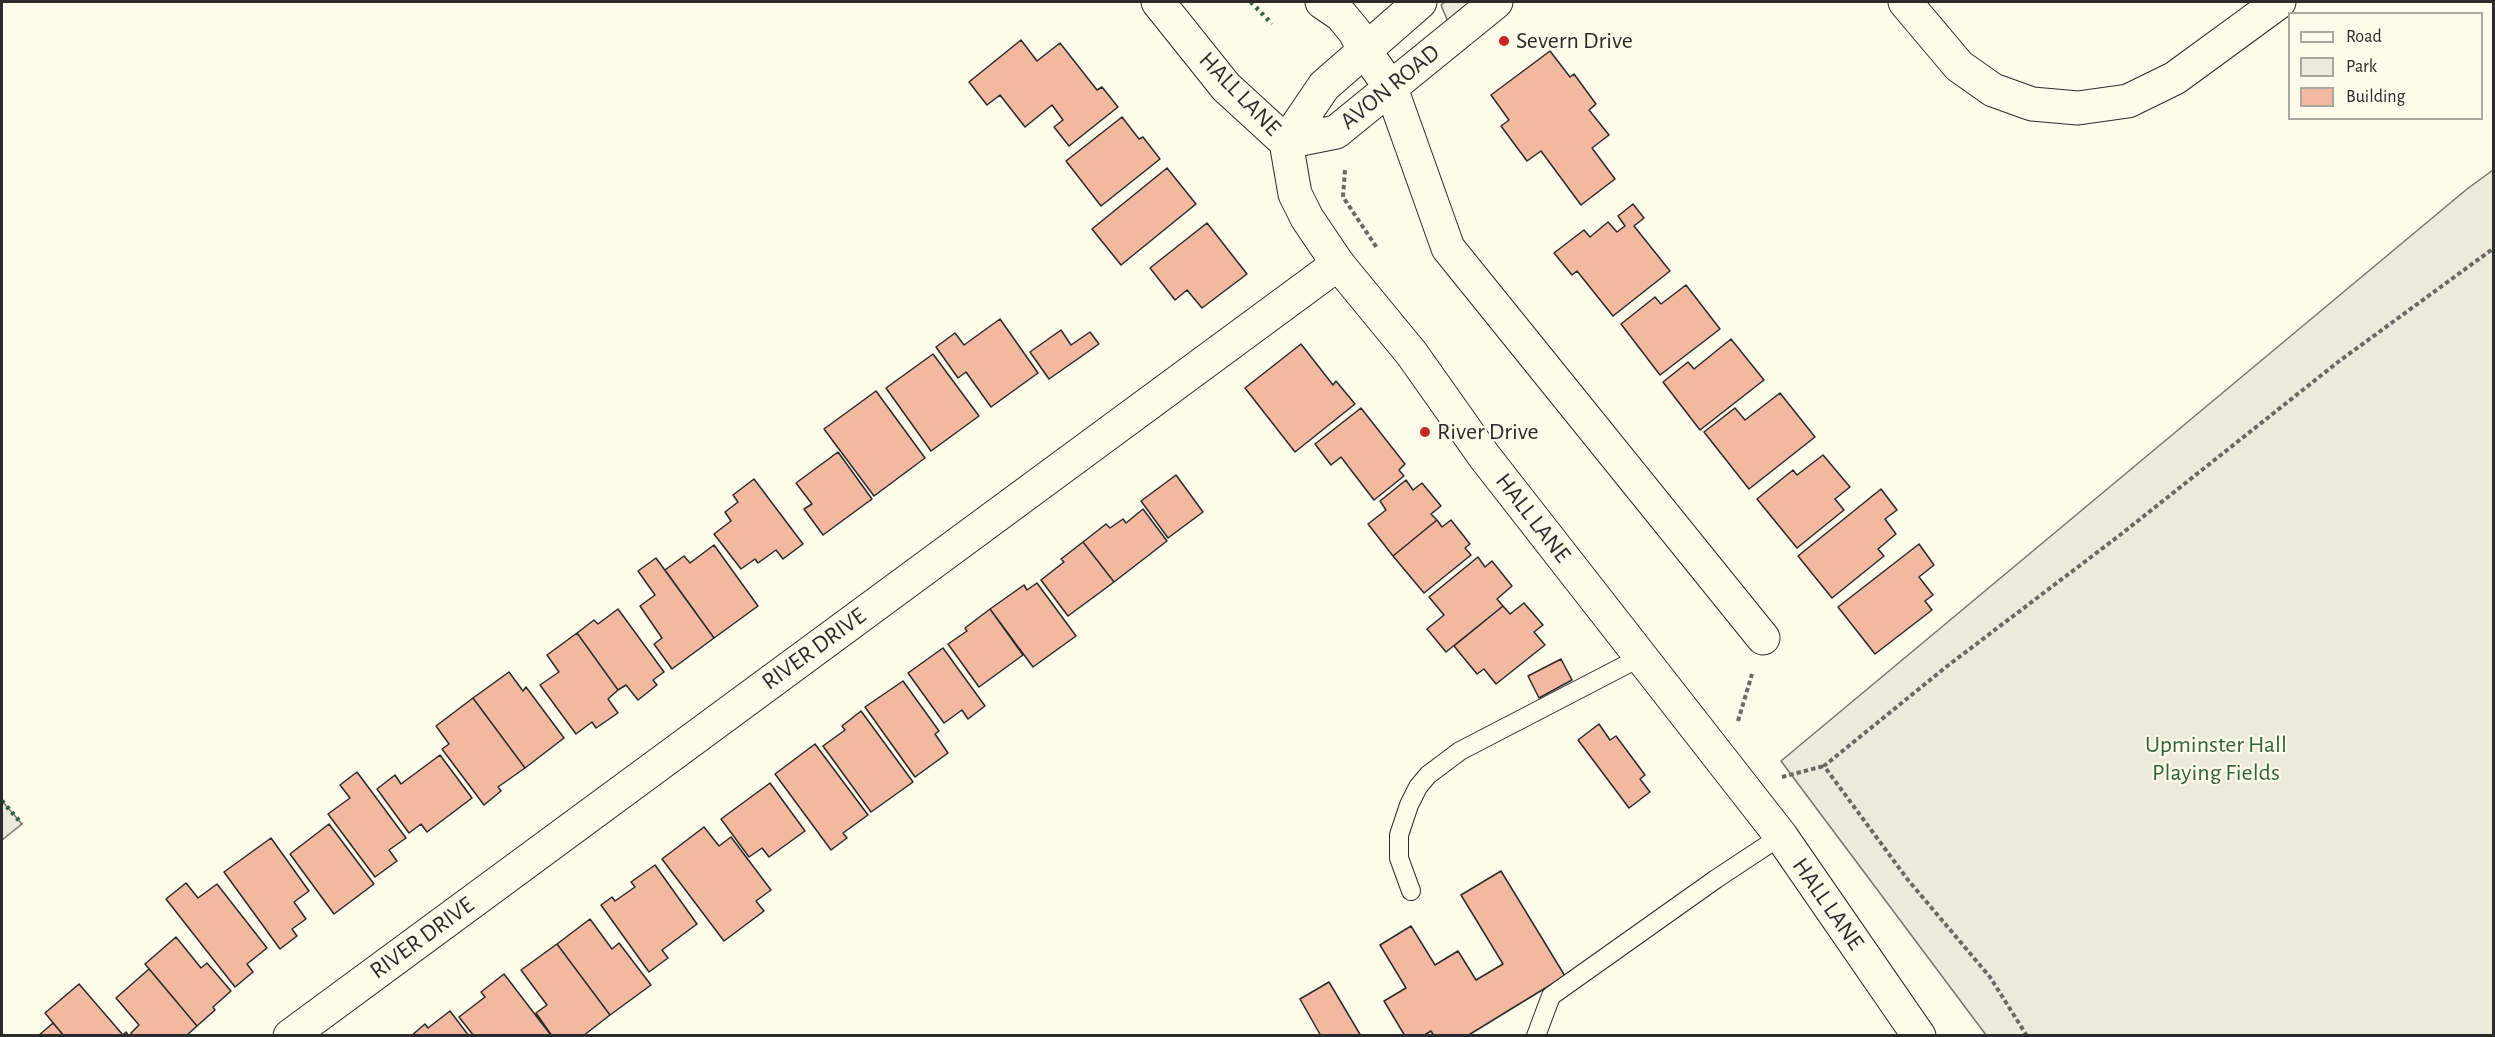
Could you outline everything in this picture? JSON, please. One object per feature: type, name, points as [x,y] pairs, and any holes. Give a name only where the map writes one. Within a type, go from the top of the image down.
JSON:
[{"type":"street","name":"HALL LANE","points":[[1158,2],[1226,87],[1286,142],[1295,194],[1307,218],[1338,264],[1412,354],[1484,456],[1781,836],[1919,1035]]},
{"type":"street","points":[[1322,2],[1341,15],[1355,32],[1364,50],[1391,88],[1448,248],[1763,638]]},
{"type":"street","name":"AVON ROAD","points":[[1286,142],[1324,86],[1420,2]]},
{"type":"street","name":"AVON ROAD","points":[[1286,142],[1336,132],[1496,2]]},
{"type":"street","points":[[1905,2],[1959,66],[1994,90],[2032,104],[2078,108],[2128,101],[2175,78],[2278,2]]},
{"type":"street","name":"RIVER DRIVE","points":[[290,1035],[1338,264]]},
{"type":"lane","points":[[1412,891],[1399,858],[1399,835],[1409,805],[1418,787],[1428,775],[1460,751],[1641,657]]},
{"type":"lane","points":[[1536,1035],[1551,996],[1716,879],[1781,836]]},
{"type":"path","points":[[1772,779],[1824,766],[1947,667],[2120,535],[2338,362],[2493,248]]},
{"type":"path","points":[[1736,730],[1763,638]]},
{"type":"path","points":[[1824,766],[1908,879],[1990,977],[2027,1035]]},
{"type":"green space","points":[[1445,2],[1474,2],[1448,22],[1441,5]]},
{"type":"green space","name":"Upminster Hall Playing Fields","points":[[2493,170],[2493,1035],[1986,1035],[1781,761],[2467,189]]},
{"type":"green space","points":[[2,801],[22,824],[2,840]]},
{"type":"building","points":[[1021,40],[1037,61],[1060,43],[1097,90],[1102,87],[1118,107],[1069,146],[1054,127],[1063,120],[1052,105],[1025,127],[1000,95],[987,105],[969,82]]},
{"type":"building","points":[[1550,51],[1570,77],[1574,74],[1596,104],[1589,110],[1609,135],[1592,148],[1615,179],[1581,205],[1541,151],[1527,161],[1501,126],[1509,120],[1491,95]]},
{"type":"building","points":[[1122,117],[1139,139],[1143,137],[1160,159],[1101,206],[1066,161]]},
{"type":"building","points":[[1167,168],[1196,204],[1121,265],[1092,229]]},
{"type":"building","points":[[1633,204],[1644,218],[1634,226],[1670,271],[1613,316],[1577,271],[1572,275],[1554,253],[1584,230],[1590,237],[1608,222],[1617,232],[1625,226],[1618,216]]},
{"type":"building","points":[[1207,223],[1247,274],[1202,308],[1187,290],[1175,300],[1150,268]]},
{"type":"building","points":[[1686,285],[1720,329],[1660,375],[1621,324],[1655,297],[1661,304]]},
{"type":"building","points":[[1000,319],[1038,373],[991,407],[966,372],[958,378],[936,347],[955,333],[964,345]]},
{"type":"building","points":[[1061,330],[1071,345],[1090,332],[1099,344],[1049,379],[1030,352]]},
{"type":"building","points":[[1731,339],[1764,380],[1700,430],[1663,382],[1688,362],[1694,369]]},
{"type":"building","points":[[1301,344],[1333,385],[1336,381],[1355,404],[1295,452],[1245,388]]},
{"type":"building","points":[[933,354],[979,416],[931,451],[886,388]]},
{"type":"building","points":[[876,391],[925,458],[874,496],[824,429]]},
{"type":"building","points":[[1780,393],[1815,437],[1749,489],[1704,432],[1735,408],[1745,420]]},
{"type":"building","points":[[1361,408],[1405,464],[1399,470],[1404,476],[1374,500],[1341,457],[1331,465],[1315,444]]},
{"type":"building","points":[[838,452],[872,499],[823,535],[804,509],[812,504],[796,483]]},
{"type":"building","points":[[1823,455],[1850,487],[1835,499],[1844,510],[1797,548],[1757,499],[1793,470],[1797,475]]},
{"type":"building","points":[[1176,475],[1203,512],[1168,538],[1141,501]]},
{"type":"building","points":[[754,479],[803,544],[783,559],[776,550],[758,563],[755,559],[741,569],[714,534],[731,521],[725,512],[738,502],[733,495]]},
{"type":"building","points":[[1406,480],[1413,490],[1422,483],[1441,506],[1431,514],[1437,520],[1393,556],[1368,524],[1386,510],[1380,501]]},
{"type":"building","points":[[1881,489],[1897,510],[1885,519],[1896,534],[1878,549],[1884,556],[1832,598],[1798,556]]},
{"type":"building","points":[[1143,509],[1167,541],[1114,582],[1083,542],[1106,524],[1110,528],[1123,519],[1126,523]]},
{"type":"building","points":[[1437,520],[1442,527],[1451,520],[1470,544],[1465,548],[1471,555],[1424,593],[1393,556]]},
{"type":"building","points":[[1083,542],[1114,582],[1068,616],[1041,580],[1064,562],[1061,559]]},
{"type":"building","points":[[1919,544],[1934,565],[1919,577],[1933,595],[1925,601],[1932,610],[1875,654],[1838,607]]},
{"type":"building","points":[[714,545],[758,606],[714,638],[665,570],[684,556],[690,563]]},
{"type":"building","points":[[1478,557],[1485,567],[1492,561],[1512,586],[1497,599],[1503,606],[1446,652],[1427,629],[1444,615],[1429,597]]},
{"type":"building","points":[[656,558],[714,638],[672,669],[654,644],[662,638],[640,606],[655,595],[638,571]]},
{"type":"building","points":[[1037,583],[1076,636],[1033,667],[990,609],[1024,585],[1027,590]]},
{"type":"building","points":[[1524,603],[1543,625],[1534,632],[1545,645],[1496,684],[1484,669],[1477,674],[1454,646],[1503,606],[1510,614]]},
{"type":"building","points":[[618,609],[664,672],[653,680],[657,685],[638,700],[626,685],[618,690],[577,633],[594,620],[598,624]]},
{"type":"building","points":[[990,609],[1023,655],[979,687],[948,644],[967,631],[965,628]]},
{"type":"building","points":[[577,633],[618,690],[608,699],[618,713],[596,728],[592,722],[576,734],[540,685],[559,672],[547,655]]},
{"type":"building","points":[[943,648],[985,706],[968,719],[962,710],[944,723],[908,673]]},
{"type":"building","points":[[1561,659],[1572,680],[1539,698],[1528,676]]},
{"type":"building","points":[[509,672],[523,691],[526,687],[564,738],[525,768],[473,698]]},
{"type":"building","points":[[903,681],[939,731],[935,734],[948,753],[915,777],[865,707]]},
{"type":"building","points":[[473,698],[525,768],[498,787],[501,791],[484,805],[442,749],[449,744],[436,726]]},
{"type":"building","points":[[861,711],[913,782],[871,812],[823,746],[845,730],[842,726]]},
{"type":"building","points":[[1599,724],[1610,740],[1616,736],[1645,775],[1640,779],[1650,792],[1629,808],[1578,740]]},
{"type":"building","points":[[815,744],[868,815],[843,833],[847,838],[831,850],[775,774]]},
{"type":"building","points":[[440,755],[472,798],[427,832],[421,824],[409,833],[377,789],[395,775],[401,784]]},
{"type":"building","points":[[357,772],[406,838],[389,850],[397,861],[375,877],[328,814],[350,798],[340,785]]},
{"type":"building","points":[[770,783],[805,831],[769,857],[762,848],[749,857],[721,819]]},
{"type":"building","points":[[329,824],[374,884],[334,914],[290,854]]},
{"type":"building","points":[[704,827],[719,846],[731,837],[771,890],[756,901],[764,911],[724,941],[662,859]]},
{"type":"building","points":[[271,838],[309,891],[294,902],[306,919],[292,929],[297,936],[280,949],[224,872]]},
{"type":"building","points":[[655,865],[697,924],[662,950],[668,958],[649,972],[601,905],[612,897],[615,901],[635,887],[631,882]]},
{"type":"building","points":[[1501,871],[1565,976],[1467,1036],[1434,1036],[1431,1031],[1423,1036],[1405,1036],[1384,1001],[1406,988],[1380,945],[1411,926],[1435,965],[1458,951],[1476,980],[1503,964],[1461,895]]},
{"type":"building","points":[[186,883],[198,898],[217,884],[267,948],[247,964],[253,972],[235,987],[166,899]]},
{"type":"building","points":[[590,919],[612,949],[619,943],[651,985],[610,1015],[557,944]]},
{"type":"building","points":[[176,937],[201,968],[207,963],[231,991],[197,1026],[145,964]]},
{"type":"building","points":[[557,944],[610,1015],[583,1036],[552,1036],[536,1013],[547,1005],[521,970]]},
{"type":"building","points":[[149,969],[197,1026],[186,1036],[133,1036],[131,1033],[139,1025],[116,998]]},
{"type":"building","points":[[504,974],[550,1034],[548,1036],[474,1036],[459,1017],[485,997],[481,992]]},
{"type":"building","points":[[1329,982],[1361,1036],[1321,1036],[1300,999]]},
{"type":"building","points":[[79,984],[123,1035],[126,1032],[129,1036],[64,1036],[45,1013]]},
{"type":"building","points":[[450,1011],[469,1036],[411,1036],[425,1024],[428,1028]]},
{"type":"building","points":[[53,1023],[64,1036],[38,1036]]},
{"type":"hedge","points":[[1251,2],[1272,24]]},
{"type":"hedge","points":[[2,801],[22,824]]},
{"type":"place","name":"Severn Drive","points":[[1504,41]]},
{"type":"place","name":"River Drive","points":[[1425,432]]}]
